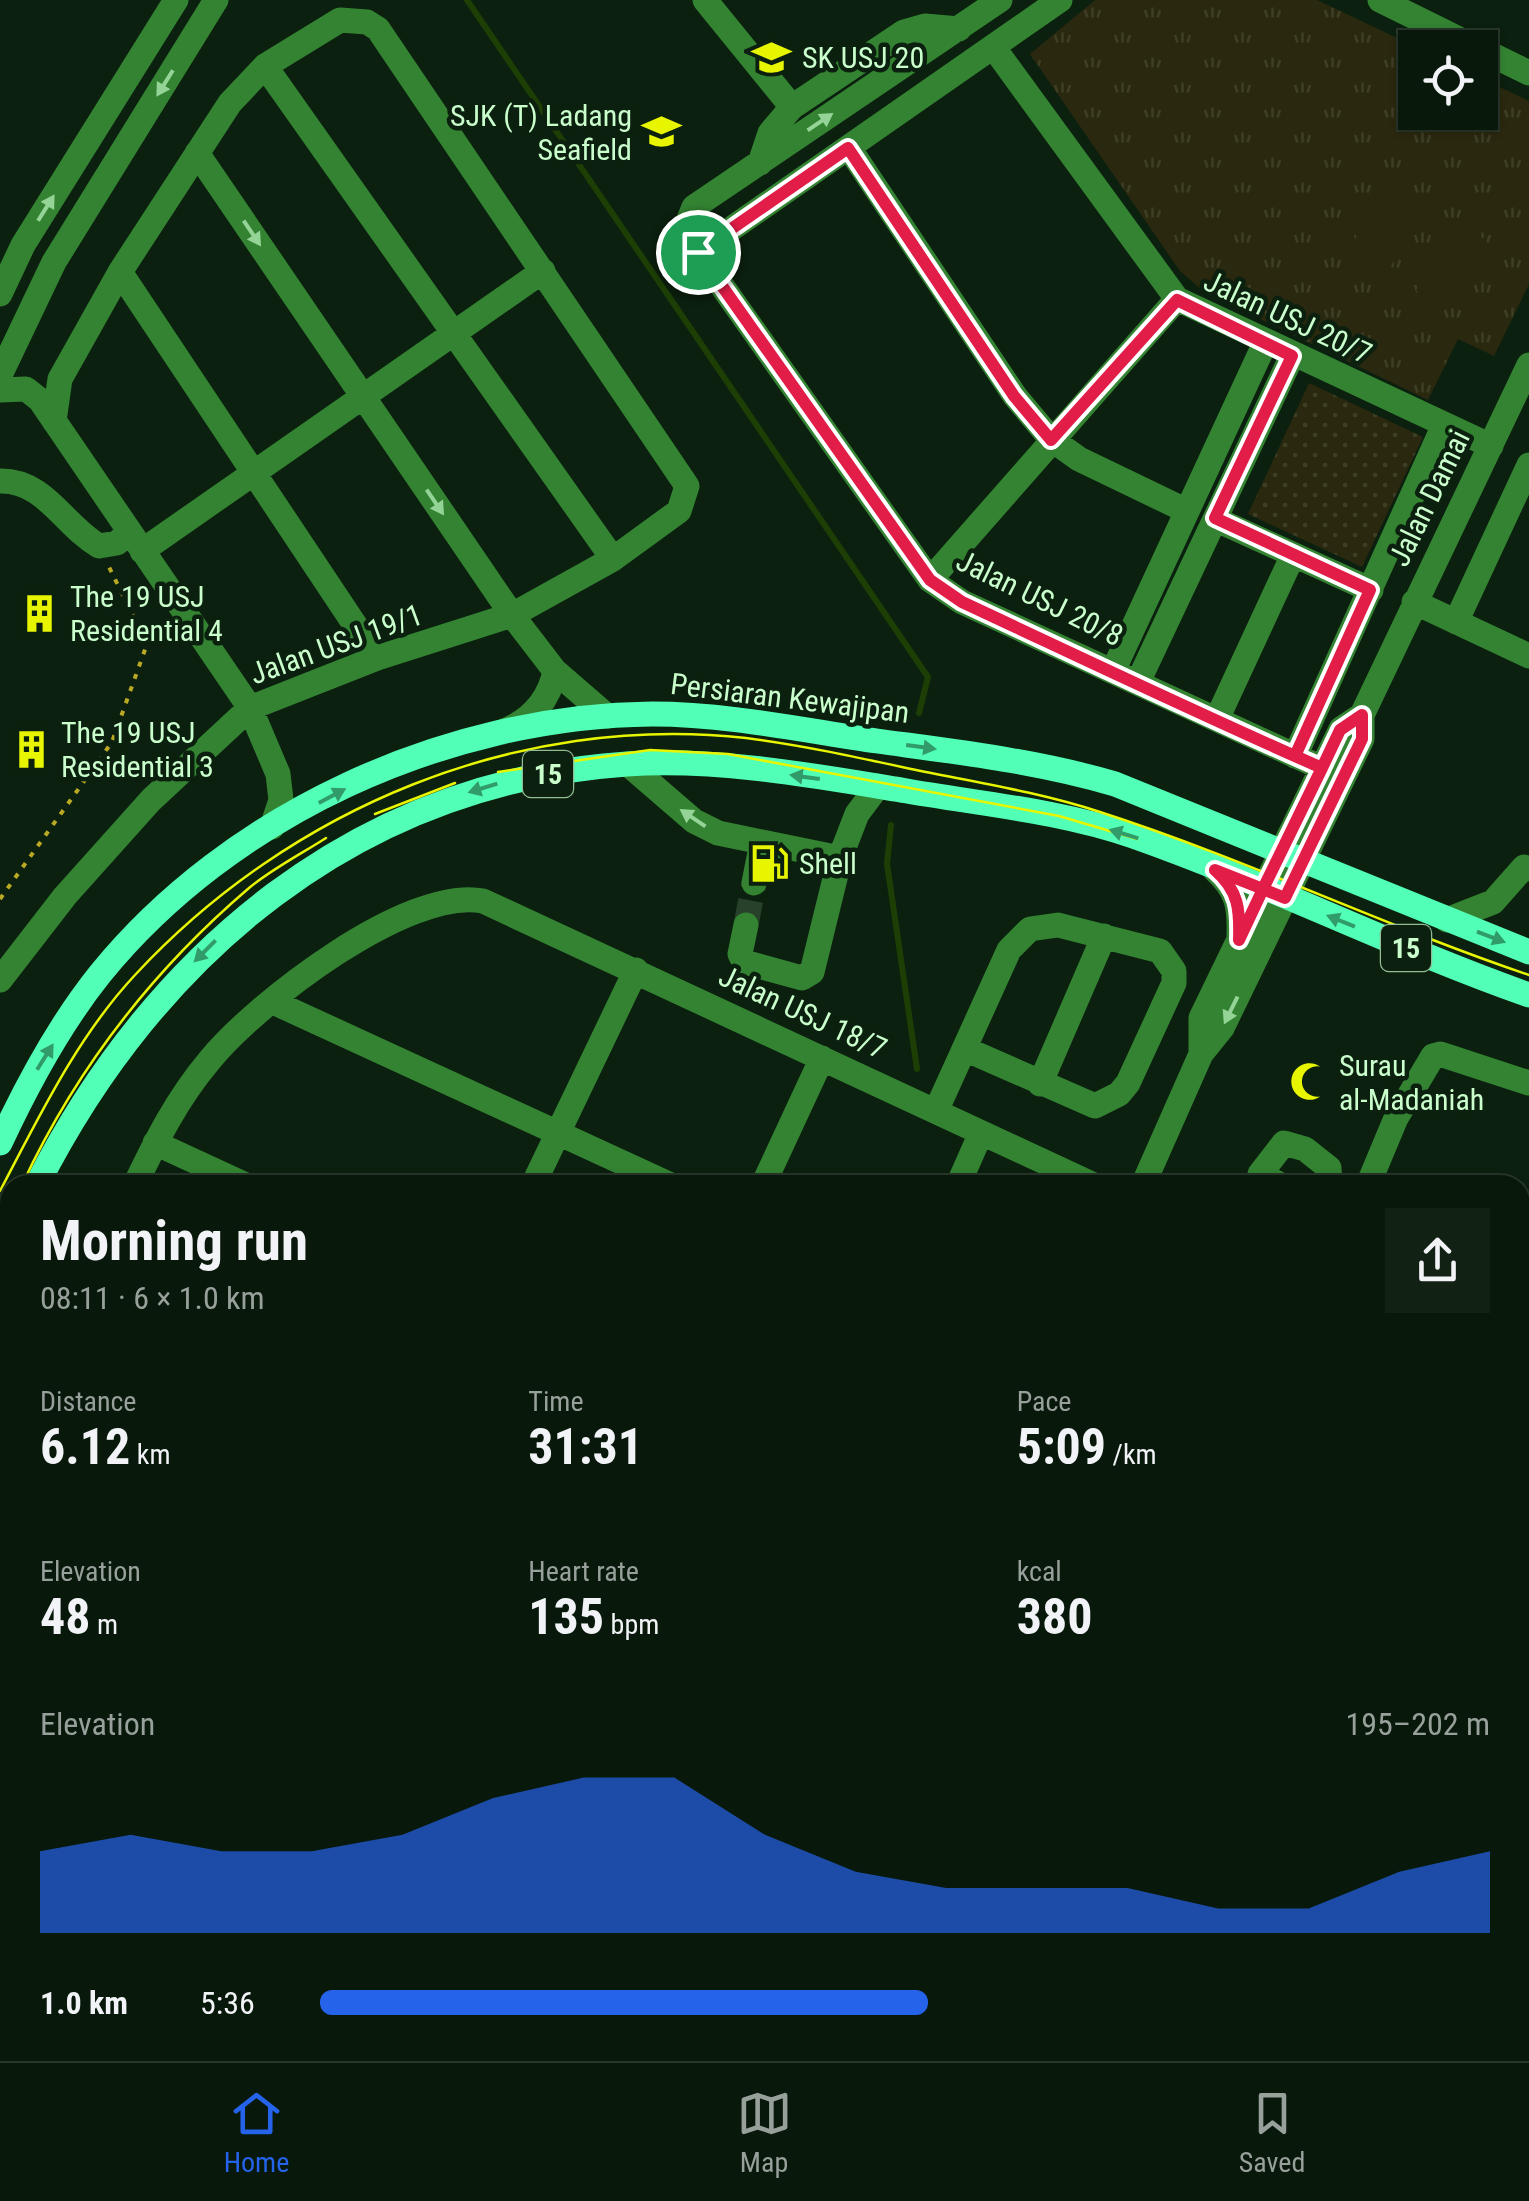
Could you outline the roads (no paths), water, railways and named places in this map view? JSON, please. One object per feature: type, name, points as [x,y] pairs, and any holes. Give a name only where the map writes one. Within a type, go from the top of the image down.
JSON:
[{"type":"main road","name":"Persiaran Kewajipan","points":[[0,1144],[45,1057],[98,976],[197,876],[272,827],[426,753],[500,732],[607,716],[702,715],[1055,767],[1115,784],[1529,952]]},
{"type":"main road","name":"15","points":[[43,1175],[107,1064],[191,964],[244,915],[314,868],[456,797],[524,777],[628,764],[714,764],[878,786],[1099,827],[1529,995]]},
{"type":"street","points":[[0,294],[23,245],[176,0]]},
{"type":"street","points":[[0,375],[54,262],[216,0]]},
{"type":"street","points":[[705,0],[792,107]]},
{"type":"street","points":[[1000,0],[694,207],[686,227],[698,252],[1060,0]]},
{"type":"street","points":[[1380,0],[1441,30]]},
{"type":"street","points":[[0,481],[31,487],[46,496],[76,533],[99,546],[136,541],[256,471],[543,271],[378,29],[367,22],[340,20],[264,66],[230,102],[120,272],[60,379],[54,421]]},
{"type":"street","points":[[760,162],[770,133],[792,107],[904,32],[926,26],[959,30]]},
{"type":"street","name":"Jalan USJ 20/7","points":[[994,48],[1177,300],[1491,446]]},
{"type":"street","points":[[1498,58],[1529,73]]},
{"type":"street","points":[[264,66],[612,559]]},
{"type":"street","points":[[848,148],[1014,396],[1051,440],[1080,459],[1187,511]]},
{"type":"street","points":[[197,153],[512,615],[555,672],[607,716]]},
{"type":"street","name":"Jalan USJ 20/8","points":[[698,252],[930,580],[962,602],[1322,768]]},
{"type":"street","name":"Jalan USJ 19/1","points":[[0,980],[10,945],[151,800],[250,708],[377,658],[512,615],[612,559],[679,511],[687,486],[682,474],[543,271]]},
{"type":"street","points":[[120,272],[377,658]]},
{"type":"street","points":[[930,580],[1177,300]]},
{"type":"street","points":[[1112,672],[1265,343]]},
{"type":"street","points":[[1138,682],[1292,356]]},
{"type":"street","name":"Jalan Damai","points":[[1274,894],[1362,739],[1362,715],[1529,366]]},
{"type":"street","points":[[0,390],[26,389],[54,421],[250,708],[278,774],[281,800],[272,827]]},
{"type":"street","points":[[1295,756],[1444,426]]},
{"type":"street","points":[[1456,622],[1529,465]]},
{"type":"street","points":[[1215,518],[1370,590]]},
{"type":"street","points":[[1216,719],[1293,554]]},
{"type":"street","points":[[1414,602],[1529,656]]},
{"type":"street","points":[[500,732],[524,721],[542,704],[555,672]]},
{"type":"street","name":"Jalan Damai","points":[[1293,856],[1322,768],[1340,730],[1362,715]]},
{"type":"street","points":[[628,764],[694,822],[718,833],[840,858]]},
{"type":"street","points":[[746,925],[740,954],[744,962],[802,978],[812,972],[840,858],[857,814],[878,786]]},
{"type":"street","points":[[754,882],[762,842]]},
{"type":"street","points":[[1447,920],[1493,902],[1528,864]]},
{"type":"street","points":[[1215,870],[1228,882],[1240,906],[1239,940]]},
{"type":"street","points":[[1201,1054],[1201,1018],[1239,940],[1274,894]]},
{"type":"street","points":[[1147,1175],[1201,1054],[1222,1028],[1274,894]]},
{"type":"street","name":"Jalan USJ 18/7","points":[[273,1002],[400,914],[450,898],[483,901],[1072,1175]]},
{"type":"street","points":[[936,1110],[964,1049],[1016,939],[1044,924],[1160,951],[1174,970],[1174,982],[1120,1094],[1095,1106],[964,1049]]},
{"type":"street","points":[[1040,1084],[1104,936]]},
{"type":"street","points":[[538,1175],[636,970]]},
{"type":"street","points":[[140,1175],[155,1143],[209,1060],[273,1002],[649,1175]]},
{"type":"street","points":[[1372,1175],[1396,1118],[1433,1056],[1440,1054],[1529,1083]]},
{"type":"street","points":[[768,1175],[822,1058]]},
{"type":"street","points":[[963,1175],[982,1133]]},
{"type":"street","points":[[155,1143],[224,1175]]},
{"type":"street","points":[[1262,1175],[1284,1143],[1304,1150],[1328,1168],[1329,1175]]},
{"type":"waterway","points":[[467,0],[928,677],[919,713]]},
{"type":"waterway","points":[[891,825],[887,864],[917,1069]]},
{"type":"tunnel","points":[[746,925],[754,883]]},
{"type":"tram line","points":[[8,1175],[60,1078],[95,1024],[135,975],[196,916],[264,864],[336,820],[413,784],[493,758],[576,741],[660,734],[746,738],[1054,799],[1208,850],[1529,975]]},
{"type":"tram line","points":[[498,772],[650,750],[728,754],[1059,816],[1137,839]]},
{"type":"tram line","points":[[375,814],[455,783]]},
{"type":"tram line","points":[[27,1175],[92,1063],[119,1024],[180,953],[249,888],[326,838]]},
{"type":"place","name":"SK USJ 20","points":[[772,57]]},
{"type":"place","name":"SJK (T) Ladang Seafield","points":[[662,132]]},
{"type":"place","name":"The 19 USJ Residential 4","points":[[40,613]]},
{"type":"place","name":"The 19 USJ Residential 3","points":[[31,749]]},
{"type":"place","name":"Shell","points":[[769,863]]},
{"type":"place","name":"Surau al-Madaniah","points":[[1309,1082]]}]
